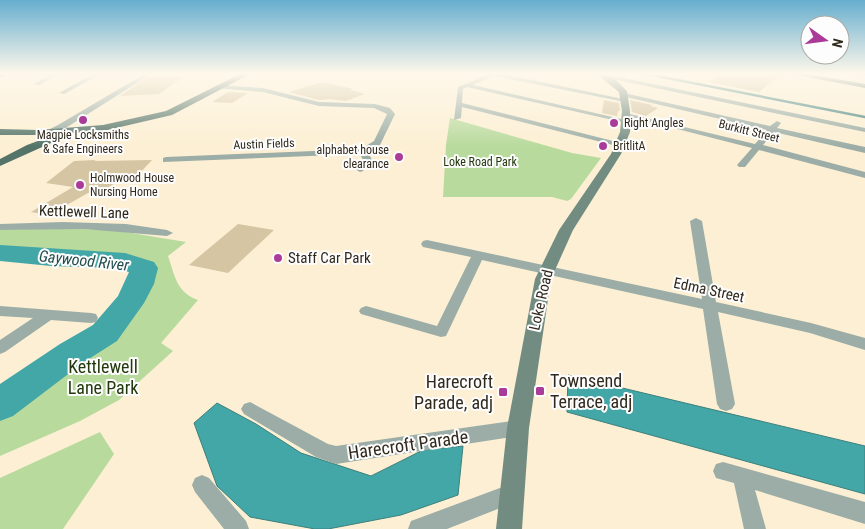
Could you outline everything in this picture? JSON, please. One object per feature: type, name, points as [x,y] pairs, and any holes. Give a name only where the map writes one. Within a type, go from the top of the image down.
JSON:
[{"type":"main road","points":[[0,163],[42,142],[169,113],[200,98]]},
{"type":"main road","points":[[4,132],[46,133],[103,128]]},
{"type":"main road","points":[[0,163],[31,138],[4,132]]},
{"type":"street","points":[[46,133],[60,127],[108,98]]},
{"type":"street","points":[[291,98],[311,103],[375,106],[390,111],[391,117],[377,143],[364,151],[368,160],[360,169]]},
{"type":"street","points":[[457,118],[459,98]]},
{"type":"street","name":"Burkitt Street","points":[[528,98],[757,146],[865,175]]},
{"type":"street","points":[[625,98],[773,128],[865,150]]},
{"type":"street","name":"Loke Road","points":[[509,529],[518,428],[538,306],[546,271],[566,230],[621,144],[626,118],[625,98]]},
{"type":"street","points":[[727,98],[790,109],[865,130]]},
{"type":"street","points":[[458,104],[621,144]]},
{"type":"street","points":[[742,165],[790,109]]},
{"type":"street","name":"Austin Fields","points":[[166,160],[364,151]]},
{"type":"street","points":[[696,221],[726,404]]},
{"type":"street","name":"Kettlewell Lane","points":[[0,227],[72,225],[167,233]]},
{"type":"street","name":"Edma Street","points":[[427,244],[812,328],[865,344]]},
{"type":"street","points":[[366,311],[441,332],[478,256]]},
{"type":"street","points":[[0,311],[91,318]]},
{"type":"street","points":[[0,348],[48,315]]},
{"type":"street","name":"Harecroft Parade","points":[[250,409],[323,452],[336,455],[518,428]]},
{"type":"street","points":[[755,529],[733,474],[865,513]]},
{"type":"street","points":[[202,486],[238,529]]},
{"type":"street","points":[[419,529],[511,494]]},
{"type":"green space","name":"Loke Road Park","points":[[450,118],[572,153],[601,158],[571,199],[567,201],[552,197],[443,197],[446,145]]},
{"type":"green space","name":"Kettlewell Lane Park","points":[[56,228],[113,230],[186,242],[168,256],[181,288],[185,293],[198,300],[161,343],[173,351],[119,400],[80,421],[0,456],[0,414],[67,371],[108,338],[122,323],[149,276],[150,268],[145,262],[134,259],[0,249],[0,230]]},
{"type":"green space","points":[[100,432],[114,454],[63,529],[0,529],[0,478]]},
{"type":"water","points":[[568,375],[865,446],[865,494],[567,412]]},
{"type":"water","points":[[217,403],[256,424],[301,453],[371,476],[423,450],[463,446],[458,495],[401,515],[328,529],[315,529],[250,517],[217,486],[194,423]]},
{"type":"building","points":[[219,98],[241,98],[232,103],[212,102]]},
{"type":"building","points":[[310,98],[355,98],[346,101],[319,100]]},
{"type":"building","points":[[604,100],[619,103],[620,111],[618,111],[617,116],[602,113]]},
{"type":"building","points":[[630,100],[658,108],[646,116],[632,112]]},
{"type":"building","name":"Holmwood House Nursing Home","points":[[96,160],[94,161],[152,160],[137,176],[128,176],[96,194],[88,193],[49,215],[31,212],[73,187],[46,183],[74,161]]},
{"type":"building","points":[[238,224],[274,230],[228,273],[189,265]]},
{"type":"waterway","points":[[767,98],[865,117]]},
{"type":"waterway","name":"Gaywood River","points":[[0,253],[32,257],[113,260],[136,264],[144,268],[135,293],[105,333],[72,353],[0,405]]},
{"type":"place","name":"Magpie Locksmiths & Safe Engineers","points":[[83,120]]},
{"type":"place","name":"Right Angles","points":[[614,123]]},
{"type":"place","name":"BritlitA","points":[[603,146]]},
{"type":"place","name":"alphabet house clearance","points":[[399,157]]},
{"type":"place","name":"Holmwood House Nursing Home","points":[[80,185]]},
{"type":"place","name":"Staff Car Park","points":[[278,258]]},
{"type":"place","name":"Townsend Terrace, adj","points":[[540,391]]},
{"type":"place","name":"Harecroft Parade, adj","points":[[503,392]]}]
